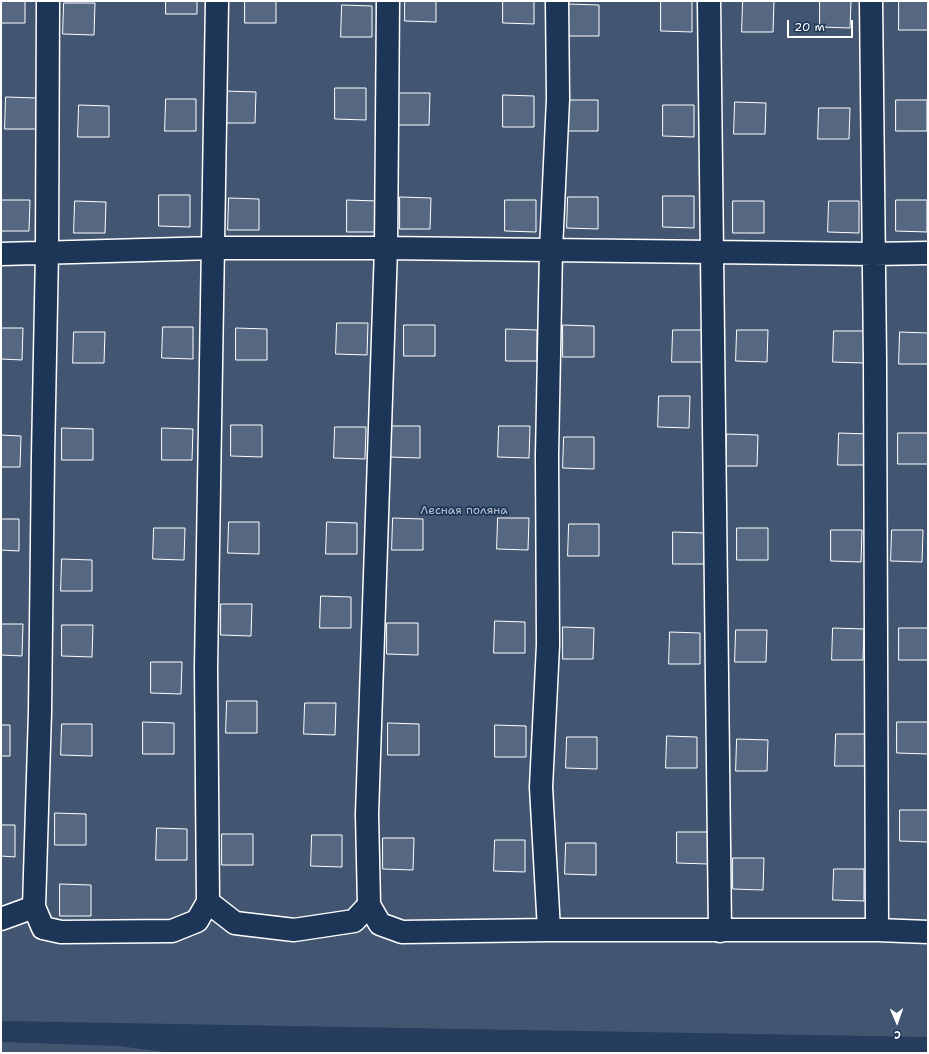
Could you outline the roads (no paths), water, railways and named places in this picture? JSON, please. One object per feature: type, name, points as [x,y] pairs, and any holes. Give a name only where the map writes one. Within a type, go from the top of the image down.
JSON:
[{"type":"street","points":[[48,1],[47,252],[42,456],[40,712],[34,907],[43,928],[61,932],[172,931],[197,921],[208,902],[206,667],[217,1]]},
{"type":"street","points":[[388,1],[386,248],[368,806],[369,905],[380,924],[402,932],[549,930],[877,930],[928,932]]},
{"type":"street","points":[[549,930],[541,787],[548,645],[547,455],[551,250],[558,99],[557,1]]},
{"type":"street","points":[[709,1],[719,661],[720,931]]},
{"type":"street","points":[[871,1],[874,254],[877,930]]},
{"type":"street","points":[[1,254],[214,248],[386,248],[874,254],[928,253]]},
{"type":"street","points":[[208,902],[235,923],[294,930],[354,921],[369,905]]},
{"type":"street","points":[[1,919],[34,907]]},
{"type":"park label","name":"Лесная поляна","points":[[464,511]]}]
